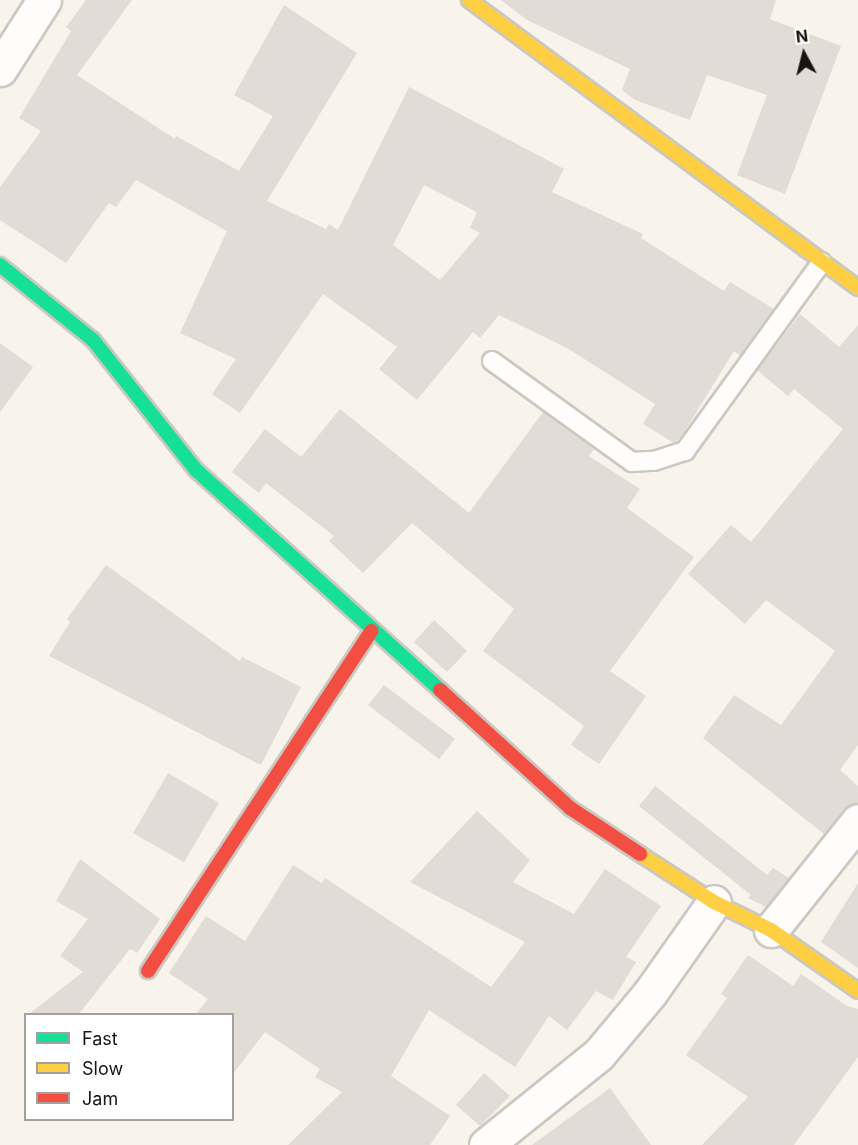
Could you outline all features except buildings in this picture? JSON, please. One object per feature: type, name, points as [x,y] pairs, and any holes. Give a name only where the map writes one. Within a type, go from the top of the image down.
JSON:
[{"type":"street","points":[[0,69],[44,0]]},
{"type":"street","points":[[469,0],[858,288]]},
{"type":"street","points":[[0,265],[93,340],[196,470],[371,631],[570,808],[714,902],[771,930],[858,991]]},
{"type":"street","points":[[148,971],[371,631]]},
{"type":"street","points":[[771,930],[858,821]]},
{"type":"street","points":[[486,1145],[599,1054],[650,993],[714,902]]},
{"type":"lane","points":[[492,361],[632,462],[654,461],[685,451],[822,262]]},
{"type":"traffic: fast","points":[[0,265],[93,340],[196,470],[440,690]]},
{"type":"traffic: slow","points":[[469,0],[858,288]]},
{"type":"traffic: slow","points":[[640,854],[714,902],[771,930],[858,991]]},
{"type":"traffic: jam","points":[[148,971],[371,631]]},
{"type":"traffic: jam","points":[[440,690],[570,808],[640,854]]}]
